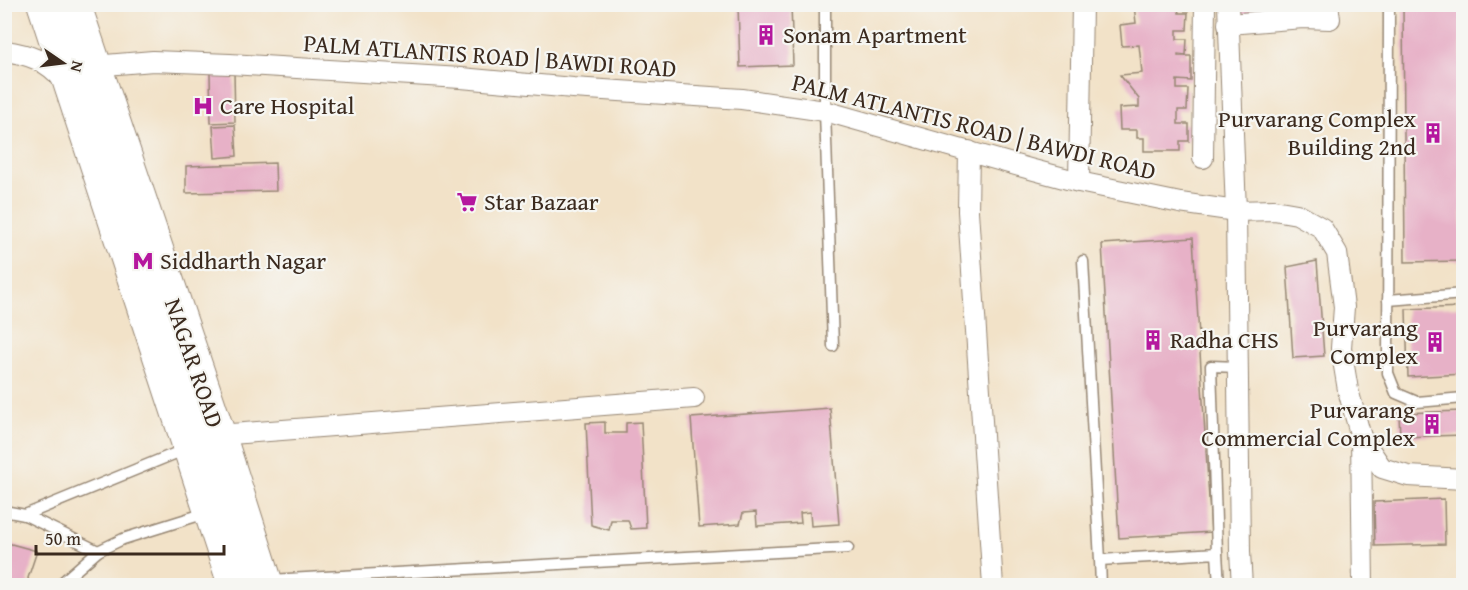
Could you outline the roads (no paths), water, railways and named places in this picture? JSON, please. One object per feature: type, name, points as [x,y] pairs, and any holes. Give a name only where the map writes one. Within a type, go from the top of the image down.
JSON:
[{"type":"highway","name":"NAGAR ROAD","points":[[44,4],[210,512],[256,584]]},
{"type":"highway","name":"NAGAR ROAD","points":[[74,4],[219,435],[256,584]]},
{"type":"highway","points":[[169,387],[202,384]]},
{"type":"street","points":[[1079,182],[1082,4]]},
{"type":"street","points":[[1203,158],[1205,4]]},
{"type":"street","points":[[1242,585],[1236,211],[1228,14],[1330,19],[1329,4]]},
{"type":"street","points":[[4,51],[50,65],[72,93]]},
{"type":"street","name":"PALM ATLANTIS ROAD | BAWDI ROAD","points":[[94,66],[153,61],[290,67],[742,99],[825,111],[1079,182],[1180,203],[1236,211],[1274,210],[1297,214],[1322,228],[1337,253],[1344,307],[1341,348],[1348,390],[1361,437],[1382,468],[1408,476],[1464,479]]},
{"type":"street","points":[[969,151],[968,211],[993,585]]},
{"type":"street","points":[[219,435],[694,398]]},
{"type":"street","points":[[1361,437],[1363,585]]},
{"type":"lane","points":[[825,4],[825,111],[833,346]]},
{"type":"lane","points":[[1389,4],[1388,373],[1396,393],[1417,402],[1464,398]]},
{"type":"lane","points":[[1083,261],[1101,585]]},
{"type":"lane","points":[[1388,300],[1464,294]]},
{"type":"lane","points":[[1219,585],[1211,366],[1238,367]]},
{"type":"lane","points":[[25,515],[189,447]]},
{"type":"lane","points":[[4,511],[25,515],[98,551]]},
{"type":"lane","points":[[58,585],[98,551],[123,539],[210,512]]},
{"type":"lane","points":[[256,584],[848,548]]},
{"type":"lane","points":[[1100,560],[1217,553]]},
{"type":"place","name":"Sonam Apartment","points":[[766,35]]},
{"type":"place","name":"Care Hospital","points":[[203,106]]},
{"type":"place","name":"Purvarang Complex Building 2nd","points":[[1433,133]]},
{"type":"place","name":"Star Bazaar","points":[[467,202]]},
{"type":"place","name":"Siddharth Nagar","points":[[143,261]]},
{"type":"place","name":"Radha CHS","points":[[1153,340]]},
{"type":"place","name":"Purvarang Complex","points":[[1435,342]]},
{"type":"place","name":"Purvarang Commercial Complex","points":[[1432,424]]}]
